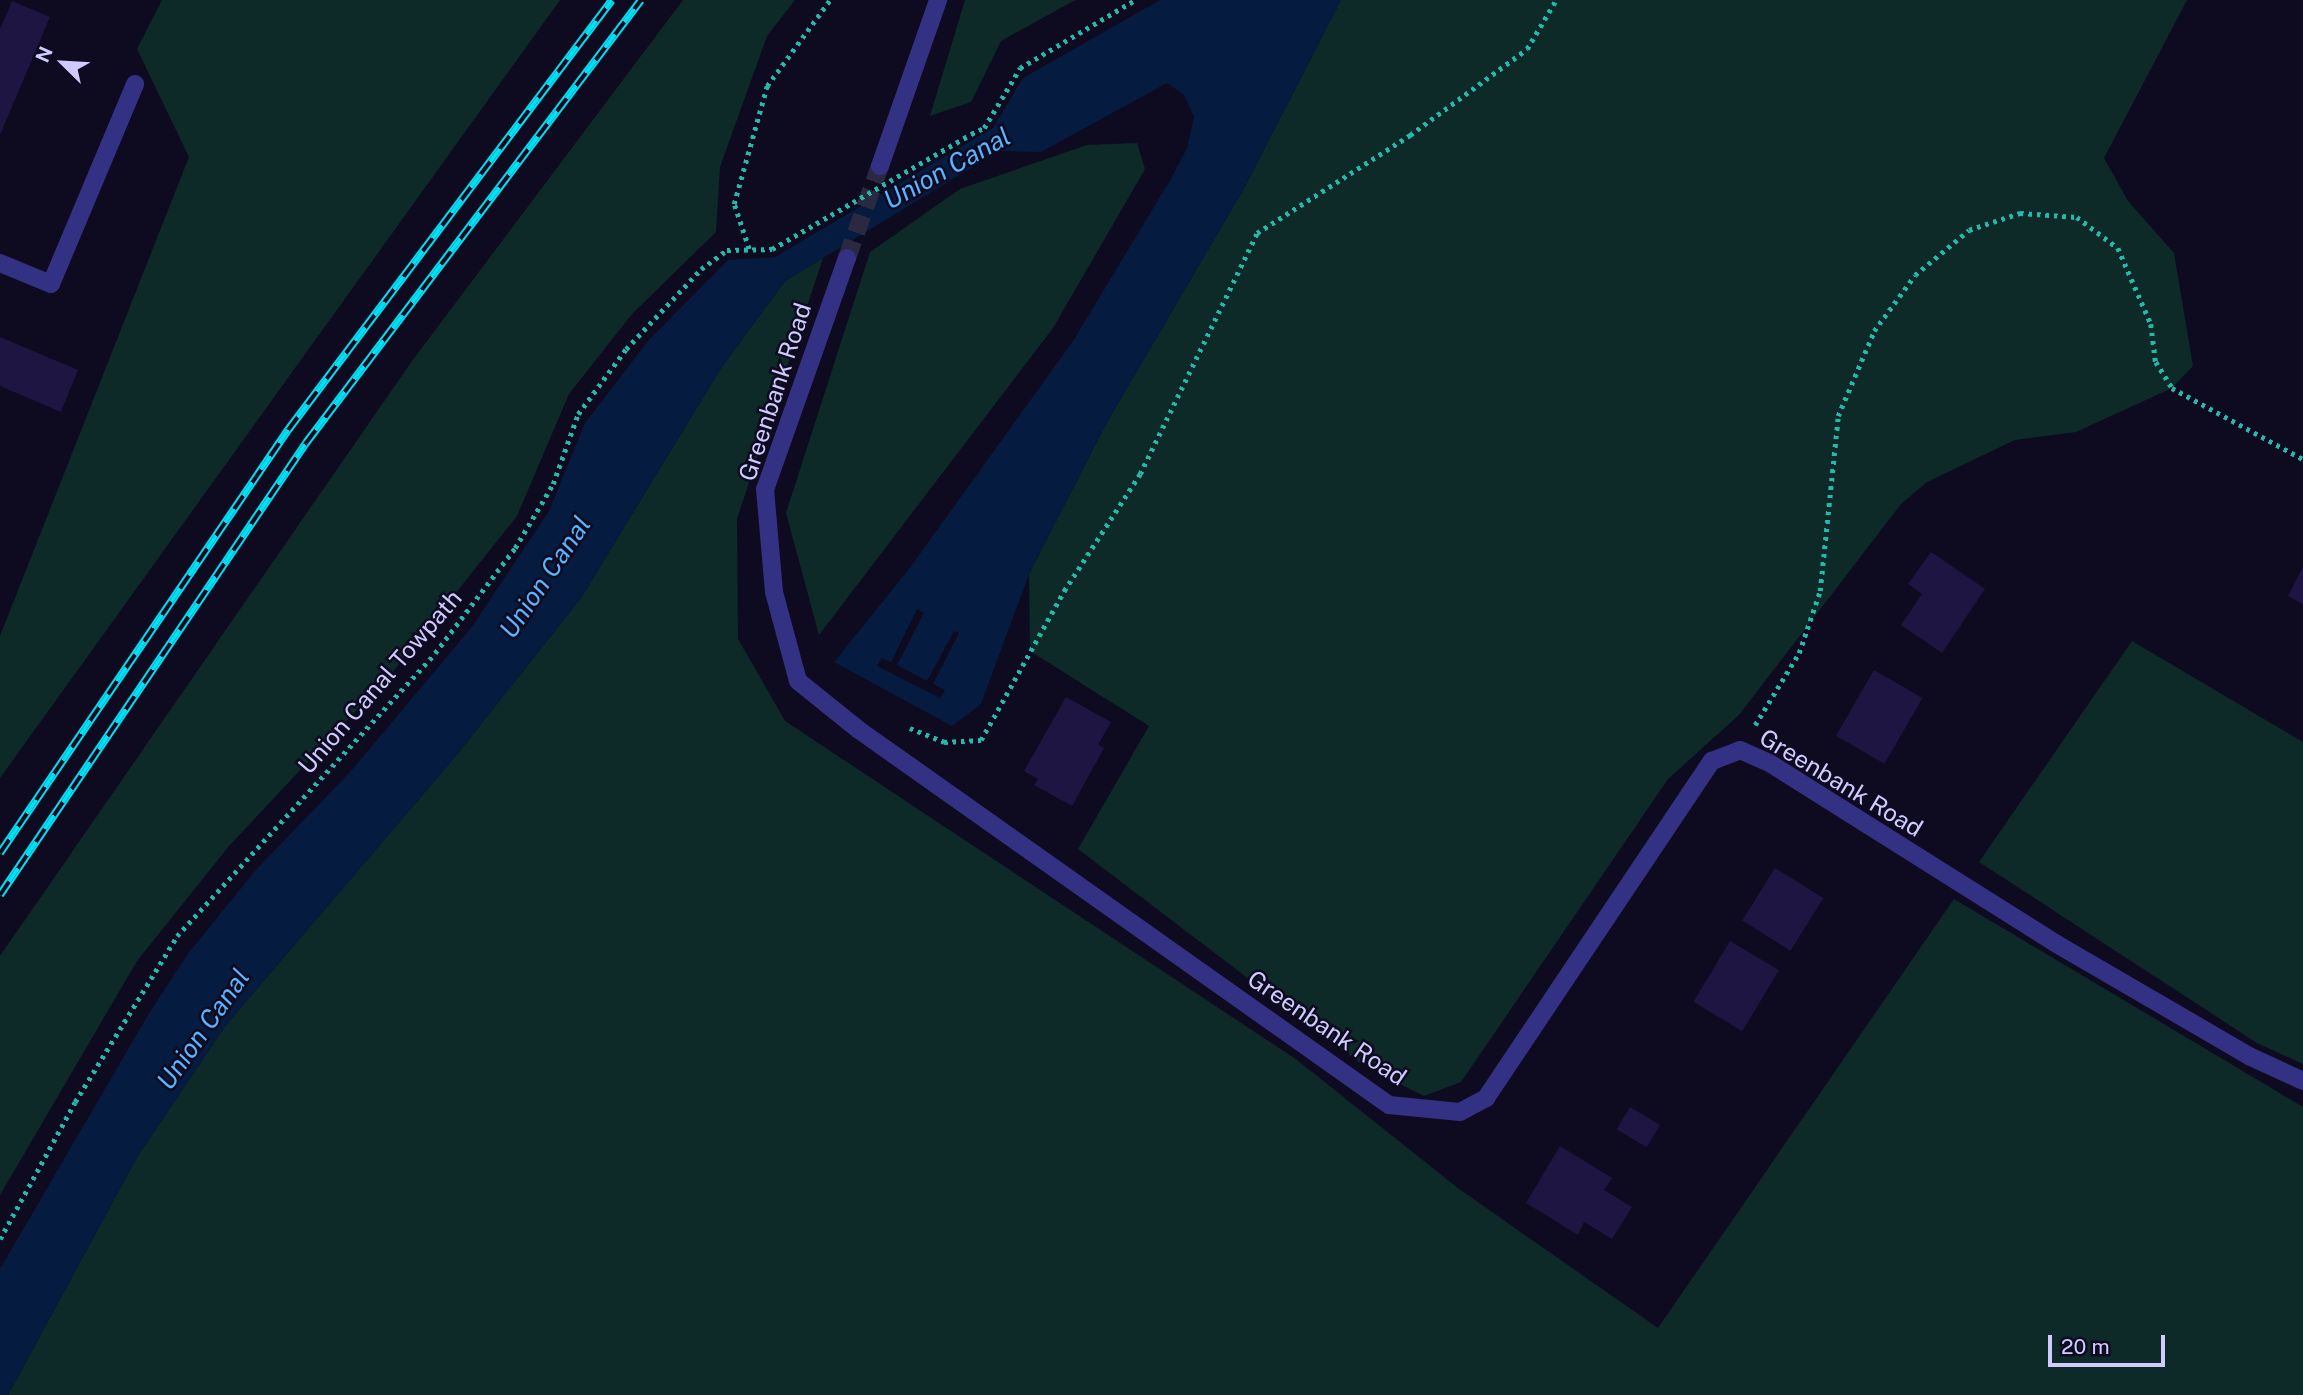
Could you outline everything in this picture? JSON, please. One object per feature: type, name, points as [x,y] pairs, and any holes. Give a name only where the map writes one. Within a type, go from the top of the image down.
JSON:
[{"type":"street","points":[[880,166],[938,0]]},
{"type":"street","points":[[0,263],[51,284],[135,84]]},
{"type":"street","name":"Greenbank Road","points":[[847,258],[765,489],[774,592],[798,681],[870,738],[1389,1105],[1460,1112],[1486,1098],[1712,761],[1740,750],[1771,765],[2055,943],[2249,1056],[2303,1081]]},
{"type":"path","points":[[749,249],[734,204],[767,86],[830,0]]},
{"type":"path","name":"Union Canal Towpath","points":[[0,1239],[75,1102],[177,936],[451,632],[515,548],[553,484],[578,414],[626,349],[701,269],[727,250],[772,249],[984,128],[1020,68],[1135,0]]},
{"type":"path","points":[[907,727],[944,742],[981,740],[1064,592],[1140,474],[1257,233],[1410,135],[1527,49],[1556,0]]},
{"type":"path","points":[[1740,750],[1799,653],[1820,590],[1838,416],[1874,331],[1915,275],[1969,230],[2020,213],[2077,217],[2119,248],[2151,324],[2156,362],[2172,388],[2303,459]]},
{"type":"green space","points":[[162,0],[560,0],[0,778],[0,636],[189,157],[137,49]]},
{"type":"green space","points":[[683,0],[795,0],[767,36],[720,167],[716,232],[632,314],[569,394],[517,516],[397,667],[229,846],[137,961],[0,1195],[0,956],[412,361]]},
{"type":"green space","points":[[965,0],[1075,0],[1001,41],[971,102],[930,116]]},
{"type":"green space","points":[[1341,0],[2187,0],[2104,158],[2128,201],[2174,253],[2193,366],[2172,388],[2076,432],[2015,440],[1927,482],[1901,504],[1739,715],[1668,779],[1461,1082],[1424,1096],[1361,1064],[1078,849],[1149,726],[1030,651],[1029,574],[1107,422],[1243,190]]},
{"type":"green space","points":[[1137,143],[1145,169],[1053,328],[819,635],[786,513],[870,252],[960,189],[1087,145]]},
{"type":"green space","points":[[823,258],[737,519],[738,639],[785,721],[1297,1060],[1459,1189],[1658,1328],[1954,899],[2303,1107],[2303,1395],[8,1395],[137,1157],[226,1025],[455,757],[581,598],[721,368],[785,281]]},
{"type":"green space","points":[[2132,641],[2303,742],[2303,1064],[2257,1043],[1979,862]]},
{"type":"water","name":"Union Canal","points":[[1160,0],[1341,0],[1243,190],[1107,422],[1029,574],[981,704],[952,726],[834,662],[909,569],[1073,341],[1172,177],[1187,148],[1194,117],[1184,95],[1167,83],[1041,152],[999,151],[785,281],[721,368],[581,598],[455,757],[226,1025],[137,1157],[8,1395],[0,1395],[0,1269],[148,1015],[187,955],[255,871],[351,771],[471,628],[549,511],[585,423],[648,341],[728,260],[775,257],[993,128],[1023,78]]},
{"type":"pier","points":[[917,609],[924,613],[897,665],[927,681],[954,631],[959,633],[933,684],[945,690],[940,698],[877,666],[882,658],[891,662]]},
{"type":"building","points":[[12,1],[50,17],[0,135],[0,29]]},
{"type":"building","points":[[0,337],[78,370],[61,412],[0,386]]},
{"type":"building","points":[[1931,552],[1985,589],[1942,653],[1901,625],[1922,594],[1908,584]]},
{"type":"building","points":[[2303,567],[2303,604],[2288,596]]},
{"type":"building","points":[[1874,670],[1922,698],[1884,764],[1836,736]]},
{"type":"building","points":[[1066,697],[1111,722],[1098,745],[1104,748],[1072,806],[1034,785],[1038,779],[1024,771]]},
{"type":"building","points":[[1775,868],[1823,898],[1790,951],[1742,921]]},
{"type":"building","points":[[1730,941],[1779,970],[1742,1031],[1693,1002]]},
{"type":"building","points":[[1630,1107],[1660,1125],[1647,1147],[1617,1129]]},
{"type":"building","points":[[1560,1146],[1612,1178],[1604,1190],[1632,1207],[1612,1239],[1584,1222],[1578,1235],[1526,1203]]},
{"type":"tunnel","points":[[847,258],[880,166]]},
{"type":"railway","points":[[0,853],[288,430],[612,0]]},
{"type":"railway","points":[[0,895],[306,443],[641,0]]}]
